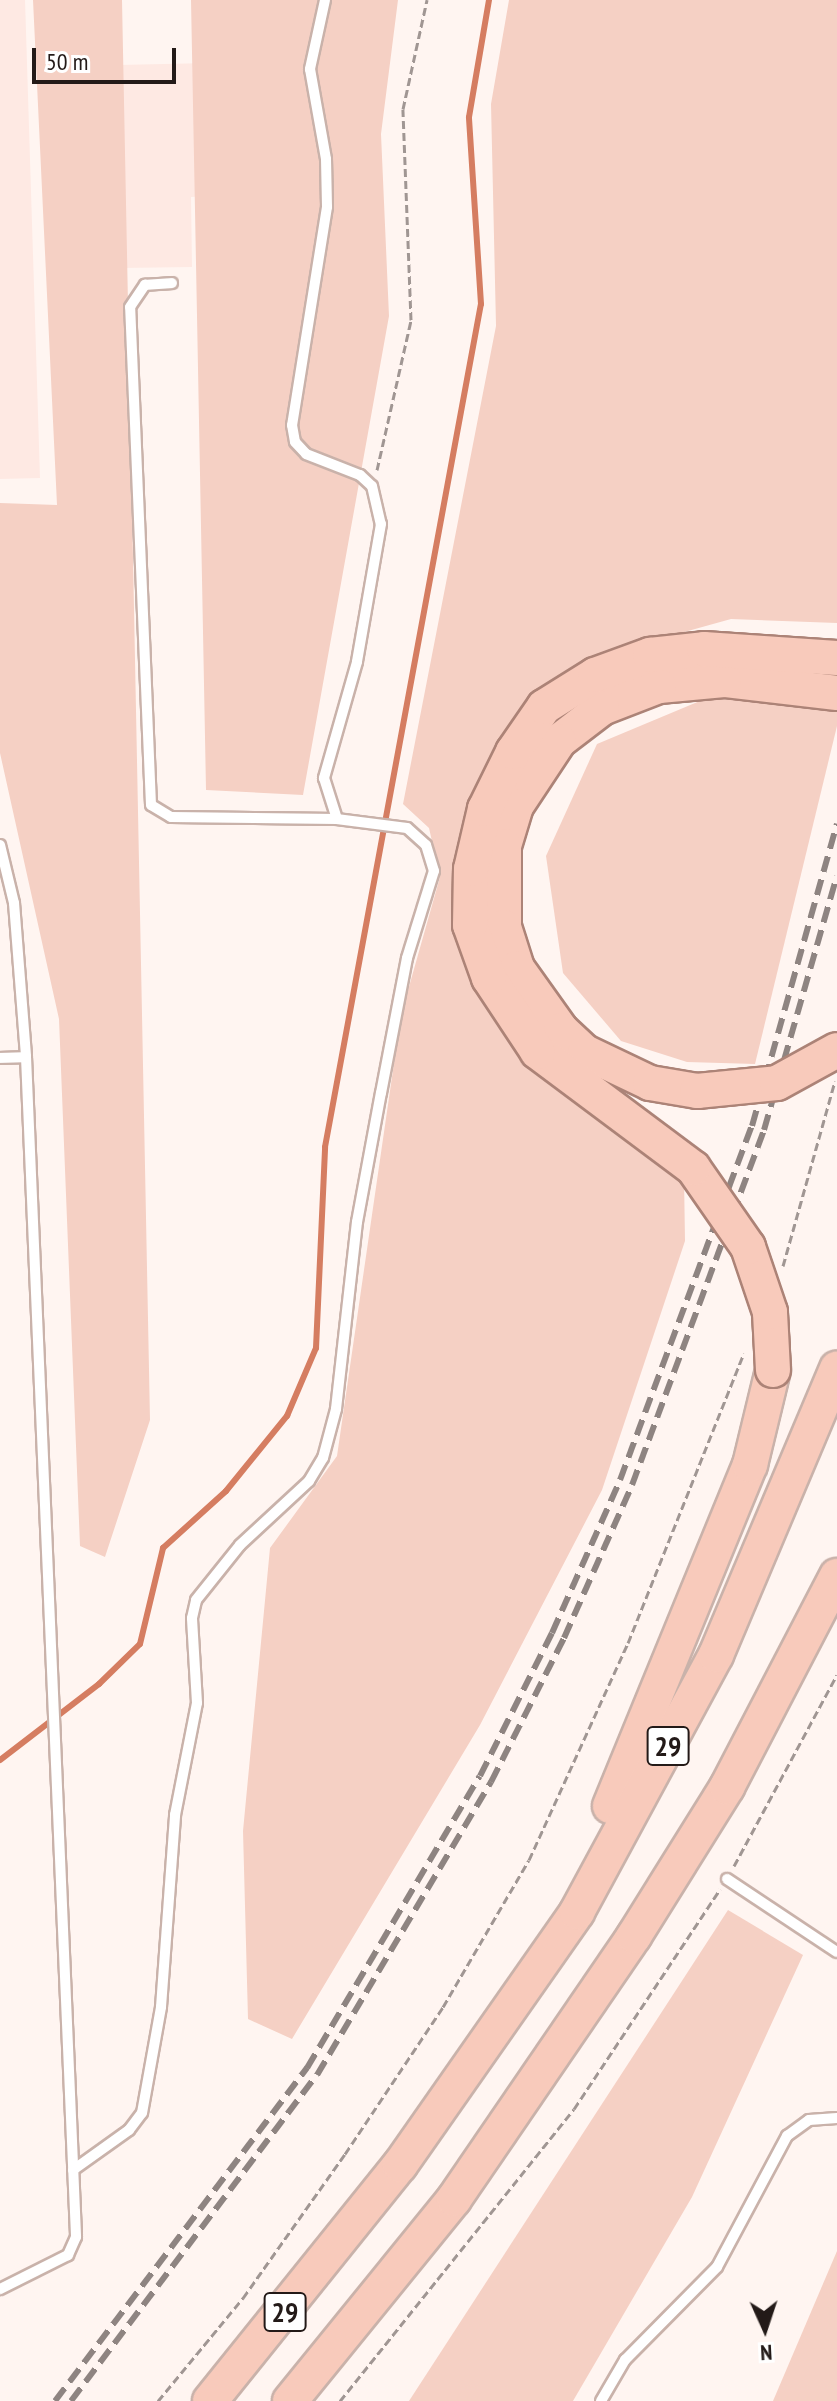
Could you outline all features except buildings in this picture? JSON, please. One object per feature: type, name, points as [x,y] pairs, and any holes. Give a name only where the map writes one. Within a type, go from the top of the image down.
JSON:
[{"type":"highway","points":[[449,2097],[625,1780],[750,1465],[759,1361],[770,1312],[748,1247],[693,1168],[538,1052],[489,978],[470,925],[471,869],[485,809],[513,752],[544,707],[595,675],[650,655],[704,649],[837,658]]},
{"type":"highway","points":[[837,693],[724,680],[659,686],[602,708],[559,741],[516,806],[504,846],[504,927],[517,968],[561,1030],[585,1052],[650,1083],[697,1091],[777,1083],[837,1050]]},
{"type":"highway","name":"29","points":[[210,2401],[358,2221],[449,2097],[577,1912],[716,1655],[837,1368]]},
{"type":"highway","name":"29","points":[[290,2401],[454,2199],[634,1936],[727,1787],[837,1576]]},
{"type":"lane","points":[[325,0],[310,69],[326,159],[327,207],[292,425],[295,442],[306,454],[360,475],[372,486],[379,502],[380,543],[357,662],[324,778],[337,819]]},
{"type":"lane","points":[[73,2170],[129,2130],[142,2113],[151,2077],[175,1815],[197,1703],[192,1618],[196,1600],[240,1545],[309,1481],[323,1458],[336,1409],[357,1222],[381,1093],[407,958],[432,886],[433,858],[415,831],[407,828],[337,819],[171,817],[151,805],[130,307],[145,285],[172,283]]},
{"type":"lane","points":[[0,845],[14,903],[26,1057],[76,2237],[68,2255],[0,2289]]},
{"type":"lane","points":[[0,1058],[26,1057]]},
{"type":"lane","points":[[727,1879],[837,1952]]},
{"type":"lane","points":[[601,2401],[625,2360],[717,2267],[787,2136],[809,2120],[837,2118]]},
{"type":"path","points":[[372,486],[411,320],[403,109],[427,0]]},
{"type":"path","points":[[782,1269],[837,1074]]},
{"type":"path","points":[[158,2401],[243,2298],[345,2154],[443,2007],[529,1860],[759,1361]]},
{"type":"path","points":[[340,2401],[574,2109],[727,1879],[837,1675]]},
{"type":"shaded area","points":[[0,0],[25,0],[40,478],[0,479]]},
{"type":"shaded area","points":[[33,0],[122,0],[150,1420],[105,1557],[80,1546],[59,1019],[0,753],[0,503],[57,505]]},
{"type":"shaded area","points":[[191,0],[398,0],[381,134],[389,316],[303,795],[206,790]]},
{"type":"shaded area","points":[[509,0],[837,0],[837,623],[731,619],[616,651],[523,705],[472,803],[476,974],[684,1177],[685,1241],[602,1490],[480,1725],[292,2039],[248,2019],[243,1831],[270,1548],[337,1456],[401,1015],[440,877],[429,828],[403,804],[496,326],[491,104]]},
{"type":"shaded area","points":[[210,63],[213,196],[191,197],[192,267],[122,268],[118,65]]},
{"type":"shaded area","points":[[707,698],[837,707],[837,726],[755,1064],[687,1062],[621,1041],[563,973],[546,856],[597,744]]},
{"type":"shaded area","points":[[728,1910],[803,1955],[692,2197],[573,2401],[409,2401]]},
{"type":"shaded area","points":[[837,2251],[837,2401],[773,2401]]},
{"type":"waterway","points":[[0,1760],[99,1684],[140,1644],[163,1548],[226,1491],[287,1416],[316,1348],[325,1147],[481,304],[469,117],[489,0]]},
{"type":"railway","points":[[55,2401],[307,2068],[480,1776],[552,1633],[620,1480],[752,1126],[837,824]]},
{"type":"railway","points":[[71,2401],[317,2075],[491,1782],[564,1638],[632,1485],[764,1130],[837,876]]}]
